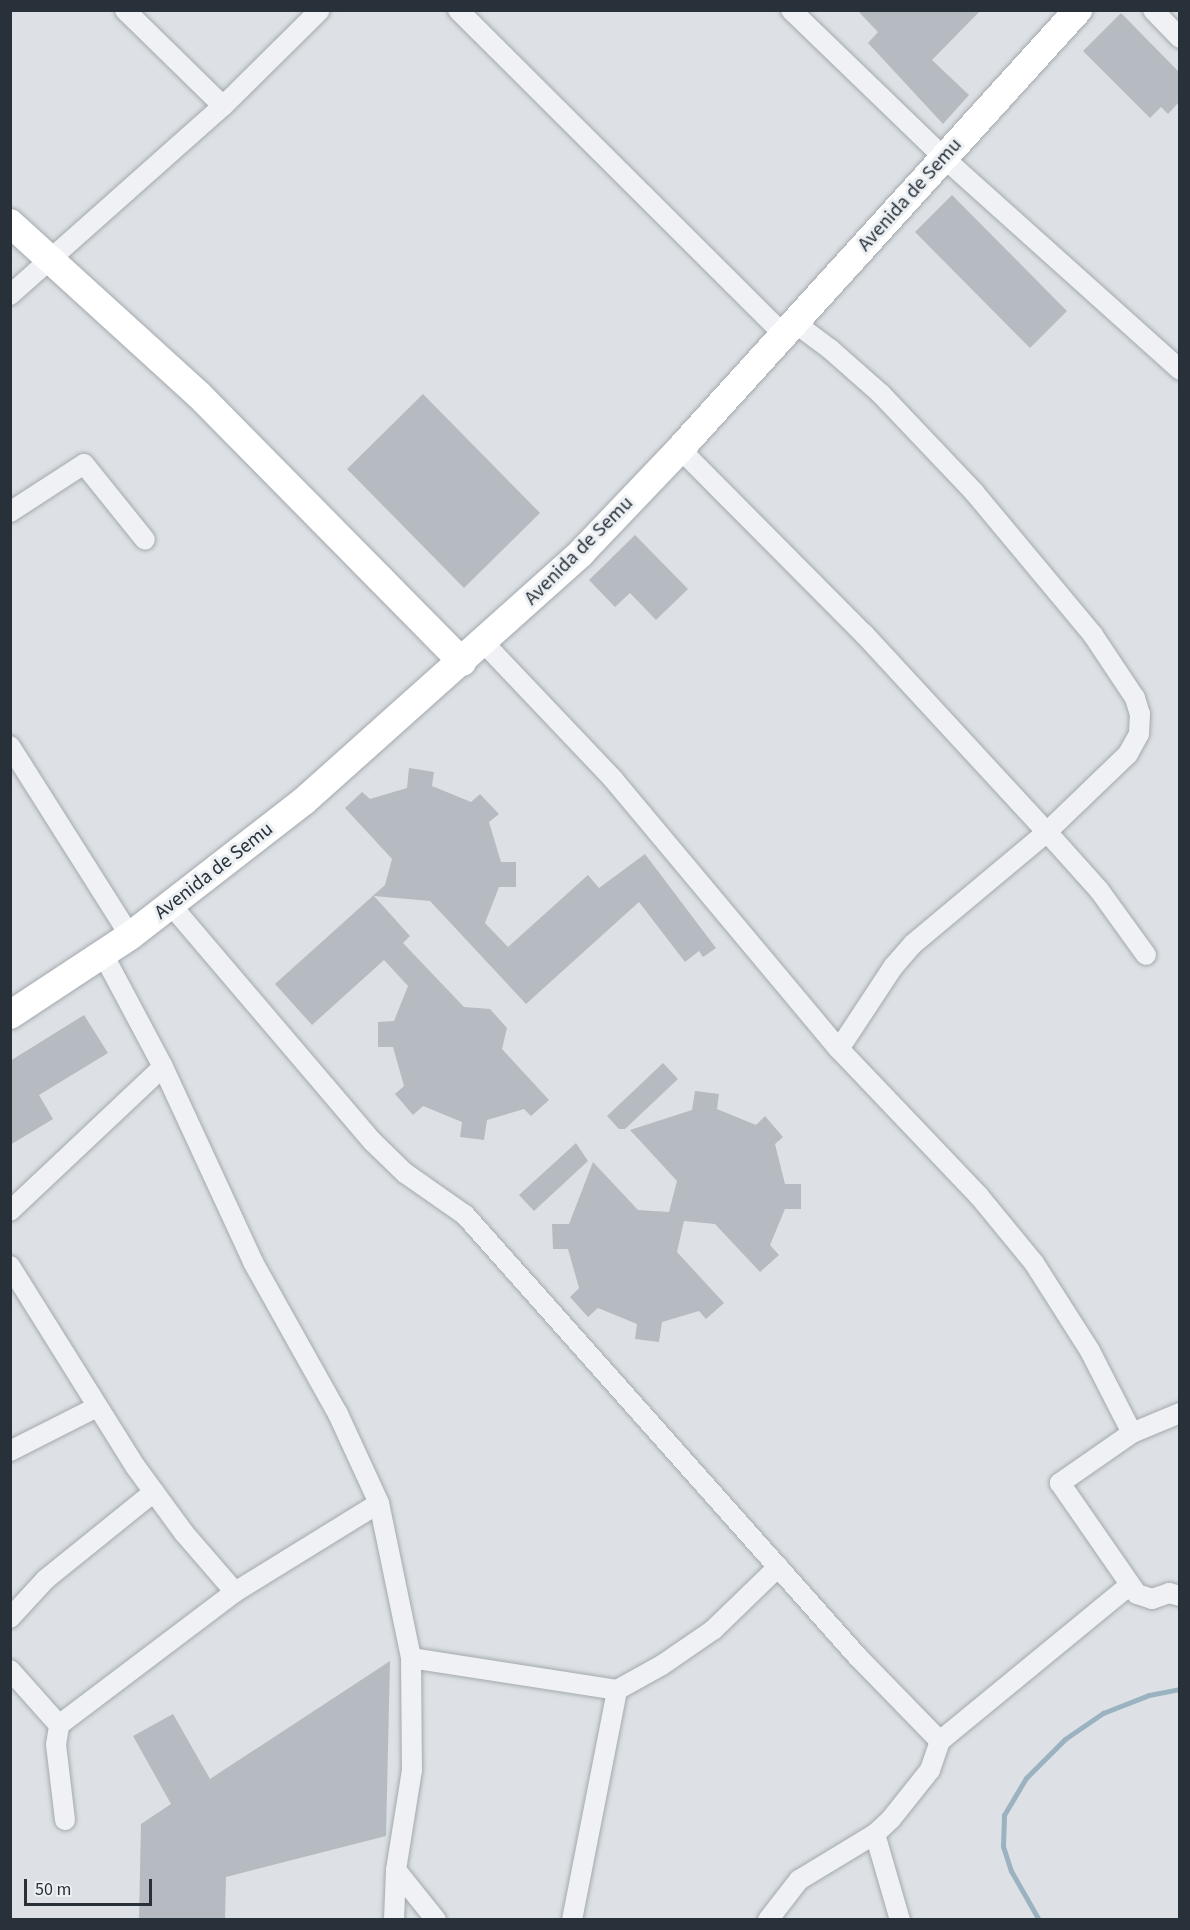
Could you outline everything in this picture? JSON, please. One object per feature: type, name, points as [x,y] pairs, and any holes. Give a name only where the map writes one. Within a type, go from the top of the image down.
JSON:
[{"type":"main road","name":"Avenida de Semu","points":[[10,1015],[130,936],[304,801],[484,643],[580,553],[680,449],[1078,10]]},
{"type":"main road","points":[[10,223],[199,395],[462,662]]},
{"type":"street","points":[[125,10],[223,106]]},
{"type":"street","points":[[10,296],[223,106],[320,10]]},
{"type":"street","points":[[458,10],[789,329],[873,387],[966,483],[1093,635],[1136,698],[1139,734],[1128,754],[1047,832],[913,944],[893,967],[839,1049]]},
{"type":"street","points":[[791,10],[943,158],[1179,370]]},
{"type":"street","points":[[1153,10],[1179,38]]},
{"type":"street","points":[[680,449],[864,634],[1047,832],[1099,890],[1146,955]]},
{"type":"street","points":[[10,512],[84,464],[145,540]]},
{"type":"street","points":[[484,643],[613,779],[839,1049],[979,1196],[1034,1263],[1090,1351],[1132,1433]]},
{"type":"street","points":[[10,746],[130,936]]},
{"type":"street","points":[[171,905],[373,1142],[405,1173],[465,1215],[778,1566],[940,1741]]},
{"type":"street","points":[[104,954],[163,1067],[253,1262],[338,1413],[379,1503],[411,1658],[412,1770],[396,1870],[394,1920]]},
{"type":"street","points":[[10,1211],[163,1067]]},
{"type":"street","points":[[10,1266],[95,1408],[154,1492],[235,1592]]},
{"type":"street","points":[[10,1451],[95,1408]]},
{"type":"street","points":[[1179,1413],[1132,1433],[1060,1483],[1130,1585],[1144,1598],[1169,1593],[1179,1596]]},
{"type":"street","points":[[10,1618],[46,1579],[154,1492]]},
{"type":"street","points":[[65,1820],[56,1745],[59,1725],[235,1592],[379,1503]]},
{"type":"street","points":[[411,1658],[616,1690],[662,1665],[713,1630],[778,1566]]},
{"type":"street","points":[[768,1920],[799,1880],[875,1834],[930,1770],[940,1741],[1130,1585]]},
{"type":"street","points":[[10,1670],[59,1725]]},
{"type":"street","points":[[572,1920],[616,1690]]},
{"type":"street","points":[[875,1834],[900,1920]]},
{"type":"street","points":[[396,1870],[436,1920]]},
{"type":"building","points":[[857,10],[981,10],[932,60],[969,95],[943,124],[868,43],[878,32]]},
{"type":"building","points":[[1121,13],[1179,72],[1179,102],[1168,114],[1161,107],[1150,118],[1083,51]]},
{"type":"building","points":[[952,195],[1067,311],[1030,348],[915,232]]},
{"type":"building","points":[[423,394],[540,513],[464,588],[347,469]]},
{"type":"building","points":[[635,535],[688,589],[656,620],[630,593],[615,607],[589,580]]},
{"type":"building","points":[[409,768],[434,772],[432,786],[471,802],[480,794],[499,814],[489,822],[501,862],[516,862],[516,887],[499,887],[485,923],[508,947],[588,875],[599,888],[645,854],[716,948],[703,957],[699,951],[685,962],[639,902],[526,1004],[430,901],[374,896],[410,936],[403,943],[464,1007],[490,1009],[507,1028],[502,1049],[549,1100],[531,1116],[524,1109],[487,1120],[484,1140],[460,1137],[462,1122],[423,1106],[413,1115],[395,1094],[404,1086],[393,1047],[378,1047],[378,1022],[394,1021],[408,986],[384,960],[312,1025],[275,984],[385,885],[392,859],[345,808],[362,792],[370,799],[407,788]]},
{"type":"building","points":[[84,1015],[108,1053],[39,1095],[53,1119],[10,1145],[10,1061]]},
{"type":"building","points":[[663,1063],[678,1079],[625,1129],[619,1129],[607,1116]]},
{"type":"building","points":[[695,1091],[719,1094],[717,1109],[756,1125],[765,1116],[783,1137],[775,1144],[785,1184],[801,1184],[801,1209],[785,1209],[770,1245],[779,1255],[760,1272],[715,1224],[684,1221],[677,1252],[724,1303],[706,1319],[699,1311],[662,1322],[659,1342],[635,1339],[637,1324],[598,1308],[588,1317],[570,1297],[579,1288],[568,1249],[553,1249],[552,1224],[569,1224],[593,1162],[638,1210],[669,1212],[677,1181],[630,1130],[692,1110]]},
{"type":"building","points":[[576,1143],[588,1161],[534,1211],[519,1195]]},
{"type":"building","points":[[390,1661],[386,1836],[226,1877],[225,1920],[139,1920],[141,1824],[171,1804],[133,1736],[173,1714],[210,1779]]},
{"type":"waterway","points":[[1039,1920],[1011,1871],[1003,1846],[1004,1815],[1026,1778],[1065,1739],[1103,1713],[1149,1695],[1180,1689]]}]
